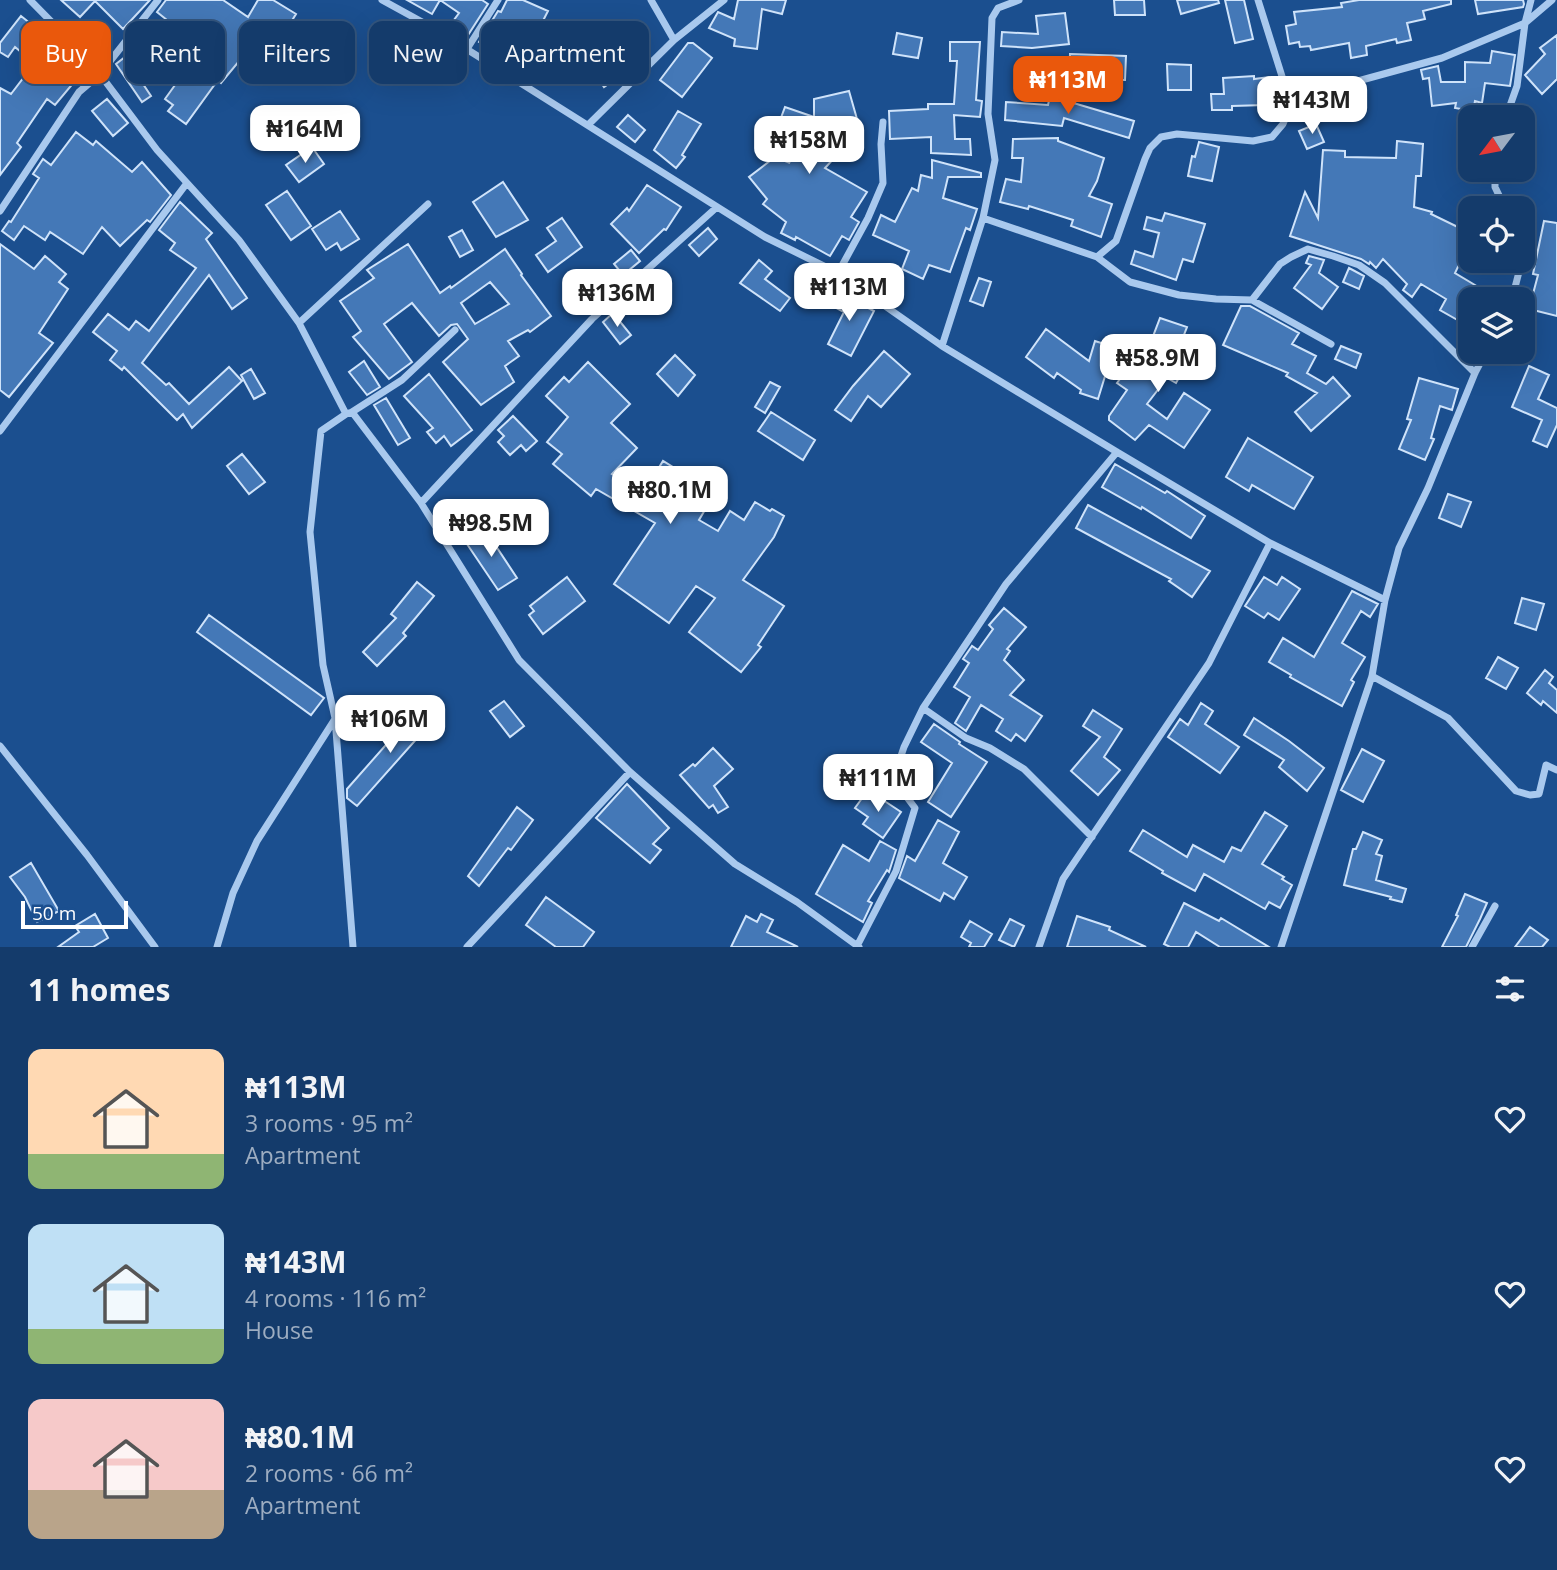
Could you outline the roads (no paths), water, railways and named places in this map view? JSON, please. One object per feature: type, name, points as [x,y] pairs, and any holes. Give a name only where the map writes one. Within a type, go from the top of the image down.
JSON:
[{"type":"street","points":[[30,0],[51,21]]},
{"type":"street","points":[[111,60],[158,0]]},
{"type":"street","points":[[382,0],[418,21]]},
{"type":"street","points":[[498,0],[467,49],[765,237],[838,273],[943,346],[1117,452],[1270,543],[1385,600]]},
{"type":"street","points":[[650,0],[674,40]]},
{"type":"street","points":[[588,125],[674,40],[724,0]]},
{"type":"street","points":[[943,346],[983,218],[995,160],[988,114],[992,18],[998,8],[1019,0]]},
{"type":"street","points":[[1258,0],[1291,105]]},
{"type":"street","points":[[1510,105],[1517,86],[1525,23],[1531,0]]},
{"type":"street","points":[[1097,257],[1116,241],[1145,159],[1150,148],[1161,136],[1177,134],[1253,142],[1272,137],[1283,124],[1291,105],[1324,84],[1358,81],[1442,58],[1525,23],[1552,0]]},
{"type":"street","points":[[0,211],[79,92],[88,84]]},
{"type":"street","points":[[108,84],[157,150],[239,240],[299,323],[349,413],[421,503],[519,660],[630,772],[735,864],[797,902],[858,946],[896,871],[915,808],[897,784],[896,771],[904,747],[923,708],[1006,584],[1117,452]]},
{"type":"street","points":[[838,273],[868,218],[883,183],[883,122]]},
{"type":"street","points":[[0,431],[187,183]]},
{"type":"street","points":[[299,323],[428,204]]},
{"type":"street","points":[[421,503],[592,319],[717,207]]},
{"type":"street","points":[[983,218],[1097,257],[1130,282],[1179,295],[1252,300],[1331,344]]},
{"type":"street","points":[[1252,300],[1280,264],[1291,257],[1308,249],[1333,256],[1359,265],[1385,283],[1475,373]]},
{"type":"street","points":[[353,947],[335,718],[323,665],[310,532],[321,431],[402,380],[455,330]]},
{"type":"street","points":[[1281,947],[1372,676],[1385,600],[1399,548],[1428,488],[1480,364]]},
{"type":"street","points":[[1039,947],[1063,879],[1209,663],[1270,543]]},
{"type":"street","points":[[1372,676],[1448,718],[1516,790],[1530,795],[1539,794],[1546,765],[1557,770]]},
{"type":"street","points":[[923,708],[966,738],[990,748],[1024,769],[1093,837]]},
{"type":"street","points":[[217,947],[233,893],[257,841],[335,718]]},
{"type":"street","points":[[0,746],[87,855],[155,947]]},
{"type":"street","points":[[467,947],[630,772]]},
{"type":"street","points":[[1472,947],[1494,906]]}]
